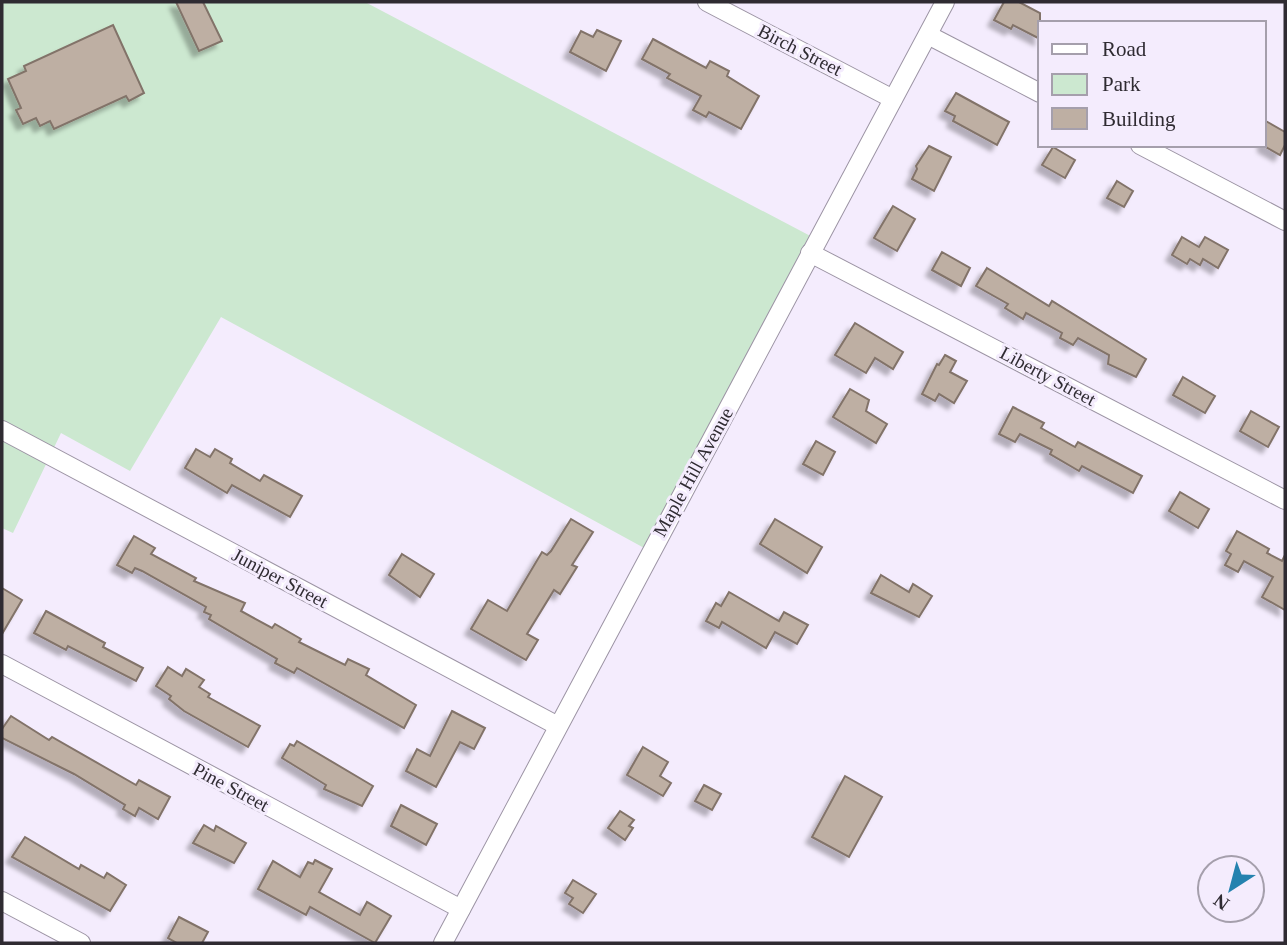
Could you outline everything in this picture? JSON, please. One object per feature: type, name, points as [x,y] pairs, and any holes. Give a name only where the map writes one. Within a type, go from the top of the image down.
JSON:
[{"type":"street","name":"Birch Street","points":[[706,2],[893,99]]},
{"type":"street","name":"Maple Hill Avenue","points":[[443,943],[945,2]]},
{"type":"street","points":[[928,34],[1038,92]]},
{"type":"street","points":[[1143,147],[1285,222]]},
{"type":"street","name":"Liberty Street","points":[[810,253],[1285,500]]},
{"type":"street","name":"Juniper Street","points":[[2,430],[558,726]]},
{"type":"street","name":"Pine Street","points":[[2,664],[461,909]]},
{"type":"street","points":[[2,901],[81,943]]},
{"type":"green space","points":[[2,2],[365,2],[818,240],[646,549],[221,317],[130,471],[61,433],[13,533],[2,528]]},
{"type":"building","points":[[176,2],[203,2],[222,41],[199,51]]},
{"type":"building","points":[[1004,2],[1019,2],[1040,13],[1038,38],[1013,25],[1011,29],[994,20]]},
{"type":"building","points":[[113,25],[144,93],[129,101],[126,96],[54,129],[50,121],[40,126],[36,118],[23,124],[16,110],[21,108],[8,79],[26,71],[24,66]]},
{"type":"building","points":[[597,30],[621,41],[606,71],[570,52],[581,31],[593,37]]},
{"type":"building","points":[[653,39],[706,68],[710,61],[729,71],[727,76],[759,96],[741,129],[709,112],[706,117],[693,110],[701,96],[667,78],[670,74],[642,59]]},
{"type":"building","points":[[956,93],[1009,122],[997,145],[953,121],[955,116],[945,111]]},
{"type":"building","points":[[1266,121],[1285,132],[1285,145],[1280,155],[1266,147]]},
{"type":"building","points":[[929,146],[951,157],[934,191],[912,179],[916,166]]},
{"type":"building","points":[[1053,147],[1075,160],[1065,178],[1042,165]]},
{"type":"building","points":[[1117,181],[1133,191],[1124,207],[1107,198]]},
{"type":"building","points":[[893,206],[915,219],[897,251],[874,238]]},
{"type":"building","points":[[1182,237],[1199,247],[1205,237],[1228,250],[1218,268],[1203,259],[1200,265],[1190,259],[1187,264],[1172,255]]},
{"type":"building","points":[[942,252],[970,268],[961,286],[932,270]]},
{"type":"building","points":[[987,268],[1049,306],[1052,301],[1146,359],[1136,377],[1108,364],[1109,355],[1078,338],[1073,345],[1060,338],[1062,333],[1026,313],[1023,319],[1005,308],[1008,304],[976,286]]},
{"type":"building","points":[[855,323],[903,352],[893,369],[875,358],[866,373],[835,355]]},
{"type":"building","points":[[945,355],[956,361],[950,372],[967,381],[954,403],[939,394],[935,401],[922,394],[937,364],[939,365]]},
{"type":"building","points":[[1183,377],[1215,396],[1205,413],[1173,395]]},
{"type":"building","points":[[850,389],[869,400],[866,411],[887,424],[876,443],[833,417]]},
{"type":"building","points":[[1013,407],[1044,423],[1041,428],[1075,447],[1078,442],[1142,476],[1133,493],[1082,466],[1079,471],[1050,454],[1052,450],[1020,434],[1015,442],[999,434]]},
{"type":"building","points":[[1251,411],[1279,427],[1268,447],[1240,431]]},
{"type":"building","points":[[816,441],[835,452],[823,475],[803,464]]},
{"type":"building","points":[[196,449],[210,457],[215,449],[232,459],[230,463],[260,481],[264,475],[302,496],[290,517],[232,485],[227,493],[185,468]]},
{"type":"building","points":[[1180,492],[1209,509],[1198,528],[1169,511]]},
{"type":"building","points":[[571,519],[593,532],[572,565],[577,567],[560,594],[554,590],[527,634],[538,640],[526,660],[471,629],[488,600],[507,611],[542,552],[547,555],[551,551]]},
{"type":"building","points":[[775,519],[822,547],[807,573],[760,544]]},
{"type":"building","points":[[1237,531],[1269,549],[1267,553],[1282,561],[1285,555],[1285,610],[1262,597],[1273,577],[1244,561],[1238,572],[1225,565],[1231,554],[1226,551]]},
{"type":"building","points":[[134,536],[155,548],[151,554],[196,578],[194,581],[245,603],[241,611],[272,628],[275,624],[301,639],[299,642],[345,665],[348,659],[369,669],[366,675],[416,705],[404,728],[297,668],[294,673],[275,663],[277,659],[209,619],[211,615],[204,612],[206,607],[142,571],[135,568],[132,573],[117,565]]},
{"type":"building","points":[[402,554],[434,574],[420,597],[389,575]]},
{"type":"building","points":[[881,575],[909,592],[913,584],[932,596],[919,617],[871,593]]},
{"type":"building","points":[[2,588],[22,600],[2,634]]},
{"type":"building","points":[[729,592],[779,621],[784,612],[808,625],[797,644],[775,632],[766,648],[722,622],[719,628],[706,621],[716,603],[721,606]]},
{"type":"building","points":[[46,611],[105,643],[103,647],[143,668],[136,681],[68,646],[66,650],[34,633]]},
{"type":"building","points":[[168,667],[182,676],[186,669],[204,680],[199,687],[210,694],[208,697],[260,726],[248,747],[184,711],[169,699],[171,696],[156,686]]},
{"type":"building","points":[[452,711],[485,728],[474,749],[460,742],[436,787],[406,771],[417,749],[430,756]]},
{"type":"building","points":[[11,716],[49,740],[52,737],[136,785],[139,780],[170,797],[158,819],[139,808],[135,816],[123,809],[125,805],[74,774],[2,738],[2,729]]},
{"type":"building","points":[[297,741],[373,786],[362,806],[324,789],[326,785],[282,758],[290,744],[294,746]]},
{"type":"building","points":[[643,747],[668,762],[660,776],[671,783],[663,796],[627,775]]},
{"type":"building","points":[[845,776],[882,797],[849,857],[812,837]]},
{"type":"building","points":[[704,785],[721,794],[712,810],[695,801]]},
{"type":"building","points":[[401,805],[437,824],[426,845],[391,826]]},
{"type":"building","points":[[620,811],[634,820],[629,826],[633,828],[625,840],[608,828]]},
{"type":"building","points":[[204,825],[214,831],[216,826],[246,843],[234,863],[193,843]]},
{"type":"building","points":[[25,837],[79,869],[81,865],[104,878],[107,873],[126,885],[110,911],[12,857]]},
{"type":"building","points":[[315,860],[332,869],[319,892],[360,915],[367,902],[391,916],[375,943],[310,907],[306,915],[258,889],[273,861],[300,877],[308,862],[313,864]]},
{"type":"building","points":[[573,880],[596,894],[583,913],[569,904],[573,898],[565,893]]},
{"type":"building","points":[[179,917],[208,932],[202,943],[177,943],[168,938]]}]
